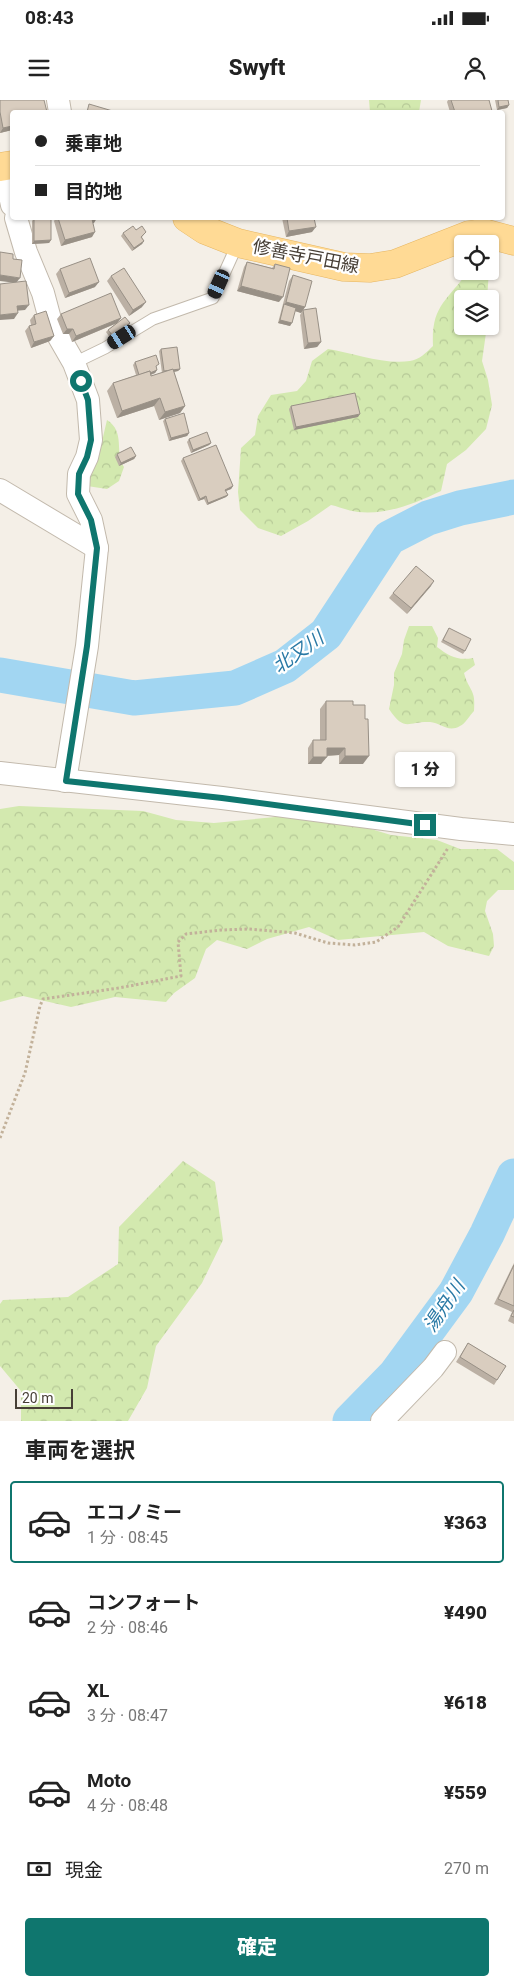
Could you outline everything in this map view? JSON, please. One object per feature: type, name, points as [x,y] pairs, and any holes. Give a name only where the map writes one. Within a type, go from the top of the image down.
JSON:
[{"type":"main road","name":"修善寺戸田線","points":[[190,220],[206,230],[238,243],[344,267],[370,268],[395,264],[469,235],[484,233],[514,241]]},
{"type":"street","points":[[5,167],[10,194]]},
{"type":"street","points":[[17,220],[52,324],[74,363],[88,400],[91,440],[87,457],[79,474],[78,494],[91,520],[97,548],[87,646],[66,781]]},
{"type":"street","points":[[0,490],[97,548]]},
{"type":"street","points":[[0,774],[222,798],[514,834]]},
{"type":"street","points":[[382,1421],[433,1368],[445,1352]]},
{"type":"lane","points":[[74,363],[105,348],[153,319],[213,298],[238,243]]},
{"type":"path","points":[[0,1138],[25,1073],[43,999],[119,988],[182,976],[178,942],[186,934],[249,929],[294,933],[328,942],[355,945],[376,942],[398,927],[429,876],[462,829]]},
{"type":"green space","points":[[369,100],[421,100],[419,110],[370,110]]},
{"type":"green space","points":[[461,280],[488,280],[488,290],[454,290],[454,335],[486,335],[482,361],[488,380],[492,405],[486,429],[466,450],[447,464],[441,491],[412,504],[380,512],[351,511],[331,505],[281,536],[258,528],[240,510],[238,492],[241,448],[255,435],[258,416],[271,395],[297,391],[306,381],[312,361],[328,349],[369,358],[400,362],[420,357],[433,346],[435,321],[442,305]]},
{"type":"green space","points":[[107,420],[116,430],[121,461],[124,467],[119,481],[107,489],[87,486],[96,444],[103,437]]},
{"type":"green space","points":[[409,626],[432,626],[438,638],[437,647],[454,657],[463,659],[473,658],[475,665],[464,673],[473,694],[474,711],[466,721],[456,728],[448,728],[430,722],[403,723],[389,709],[394,685],[394,673],[402,654]]},
{"type":"green space","points":[[19,806],[143,811],[176,820],[214,823],[296,815],[341,820],[391,835],[437,840],[460,849],[497,849],[514,862],[514,890],[498,890],[487,901],[485,911],[493,934],[494,946],[489,956],[448,946],[424,932],[338,940],[309,927],[267,939],[247,949],[217,940],[206,949],[195,978],[174,993],[166,1002],[115,997],[71,1007],[23,996],[0,1002],[0,809]]},
{"type":"green space","points":[[183,1161],[215,1182],[223,1240],[202,1283],[156,1346],[147,1388],[128,1421],[21,1421],[21,1391],[0,1366],[0,1304],[3,1300],[68,1297],[118,1264],[119,1227]]},
{"type":"building","points":[[0,100],[44,100],[46,110],[10,110],[10,126],[3,128]]},
{"type":"building","points":[[451,100],[489,100],[492,110],[454,110]]},
{"type":"building","points":[[498,100],[508,100],[509,105],[499,107]]},
{"type":"building","points":[[89,104],[109,110],[88,110]]},
{"type":"building","points":[[34,220],[51,220],[51,240],[34,241]]},
{"type":"building","points":[[59,220],[92,220],[95,232],[65,240]]},
{"type":"building","points":[[287,220],[314,220],[316,227],[289,231]]},
{"type":"building","points":[[133,226],[136,230],[142,226],[146,232],[141,237],[144,241],[134,248],[123,233]]},
{"type":"building","points":[[0,252],[13,254],[13,259],[22,260],[20,278],[0,275]]},
{"type":"building","points":[[90,258],[99,282],[69,293],[60,269]]},
{"type":"building","points":[[247,262],[274,269],[275,264],[290,268],[283,297],[241,286]]},
{"type":"building","points":[[124,268],[146,302],[133,310],[111,276]]},
{"type":"building","points":[[293,275],[312,281],[305,307],[286,302]]},
{"type":"building","points":[[26,281],[29,305],[17,306],[18,313],[0,315],[0,284]]},
{"type":"building","points":[[111,293],[121,318],[76,336],[73,329],[67,329],[61,314]]},
{"type":"building","points":[[284,304],[296,308],[292,323],[280,320]]},
{"type":"building","points":[[316,308],[321,342],[308,343],[303,310]]},
{"type":"building","points":[[46,311],[54,336],[34,342],[29,326],[36,324],[34,315]]},
{"type":"building","points":[[125,317],[130,323],[113,336],[108,330]]},
{"type":"building","points":[[177,347],[180,369],[164,371],[161,349]]},
{"type":"building","points":[[156,355],[159,364],[156,366],[157,370],[139,375],[135,362]]},
{"type":"building","points":[[173,369],[185,406],[165,412],[160,398],[122,411],[113,383],[150,371],[151,376]]},
{"type":"building","points":[[355,393],[360,414],[296,427],[291,406]]},
{"type":"building","points":[[184,413],[189,433],[171,438],[165,419]]},
{"type":"building","points":[[207,432],[211,443],[193,450],[189,439]]},
{"type":"building","points":[[216,445],[233,486],[225,490],[228,495],[208,503],[206,496],[200,499],[183,458]]},
{"type":"building","points":[[131,447],[136,456],[121,463],[117,454]]},
{"type":"building","points":[[416,566],[434,581],[411,608],[393,593]]},
{"type":"building","points":[[449,628],[471,639],[465,651],[443,640]]},
{"type":"building","points":[[326,701],[353,701],[353,705],[365,705],[365,719],[368,719],[369,756],[345,756],[345,748],[327,748],[327,757],[313,757],[313,740],[326,740]]},
{"type":"building","points":[[514,1265],[514,1306],[498,1299]]},
{"type":"building","points":[[468,1343],[506,1366],[497,1380],[460,1357]]},
{"type":"waterway","name":"北又川","points":[[0,675],[134,698],[235,688],[285,666],[326,634],[389,538],[428,518],[460,508],[514,497]]},
{"type":"waterway","name":"湯舟川","points":[[350,1421],[395,1375],[456,1292],[487,1234],[514,1176]]},
{"type":"route","points":[[81,381],[88,400],[91,440],[87,457],[79,474],[78,494],[91,520],[97,548],[87,646],[66,781],[222,798],[425,825]]}]
